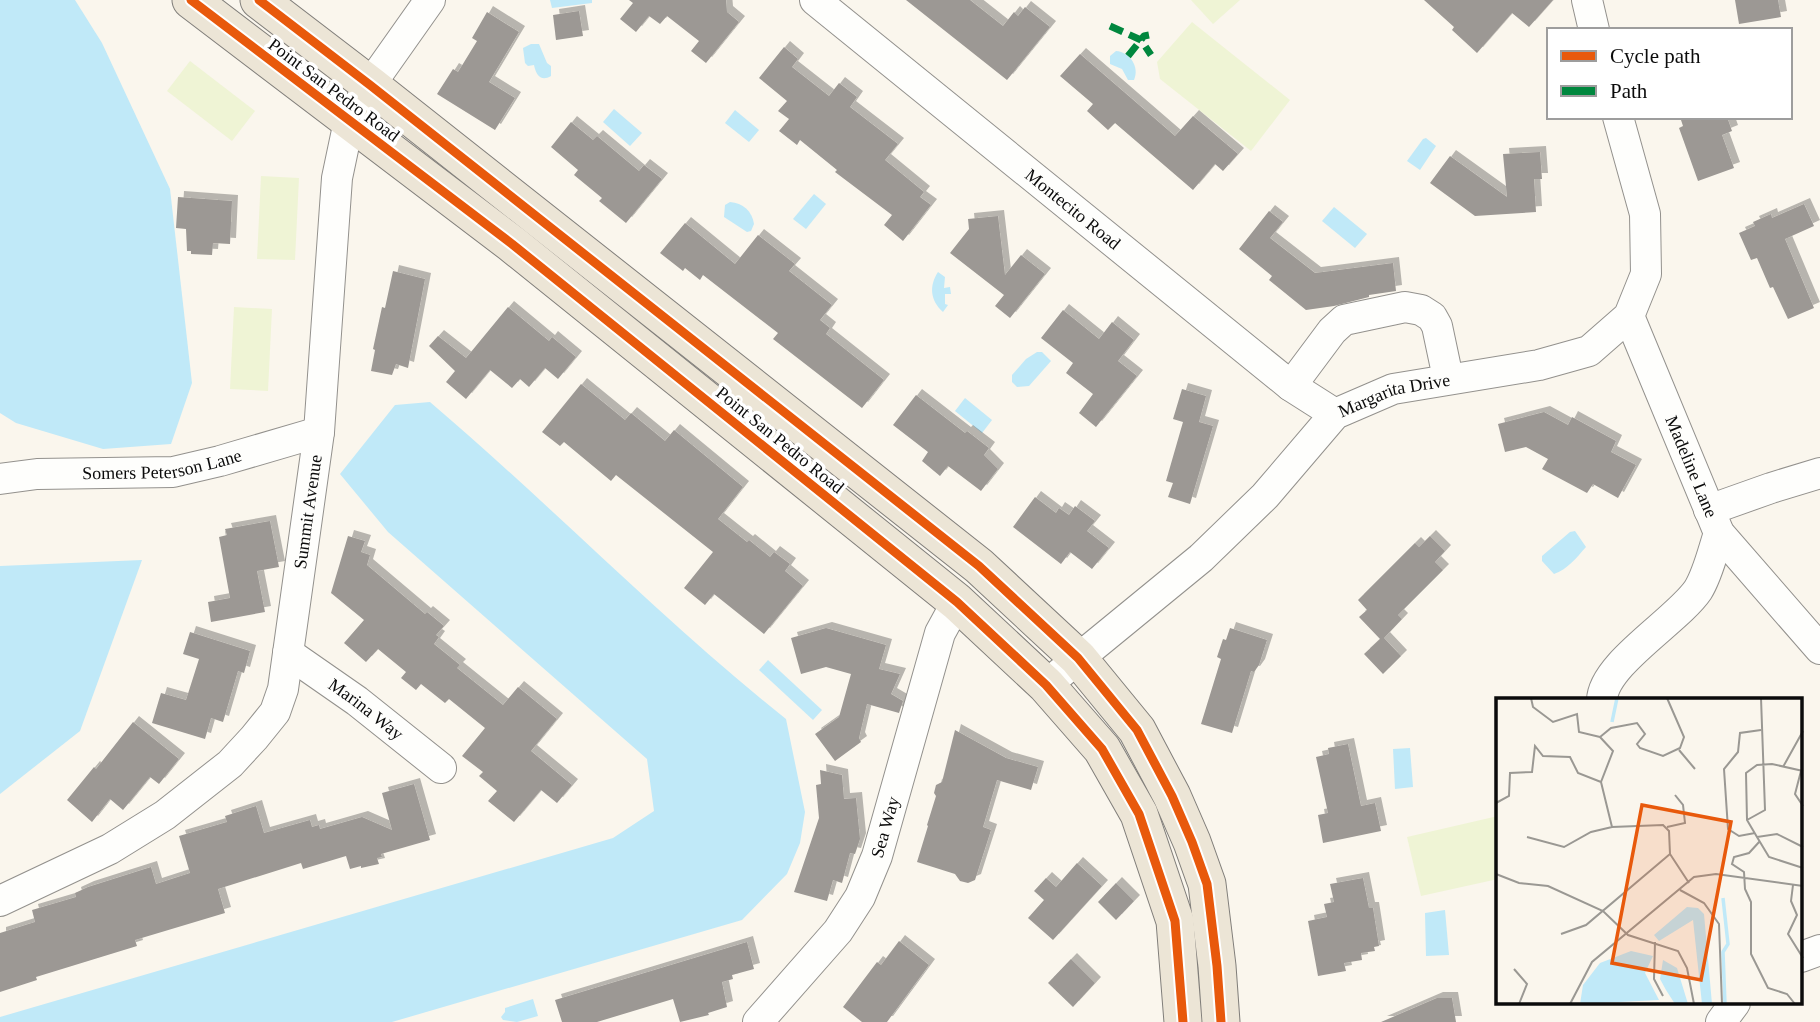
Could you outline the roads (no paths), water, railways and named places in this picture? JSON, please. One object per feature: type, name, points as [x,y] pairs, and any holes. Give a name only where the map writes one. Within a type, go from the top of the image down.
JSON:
[{"type":"main road","name":"Point San Pedro Road","points":[[191,0],[512,244],[957,602],[1046,685],[1102,749],[1139,814],[1175,921],[1183,1022]]},
{"type":"main road","name":"Point San Pedro Road","points":[[259,0],[979,566],[1078,658],[1137,730],[1172,796],[1192,842],[1207,884],[1221,1022]]},
{"type":"street","name":"Summit Avenue","points":[[0,901],[110,849],[165,815],[230,764],[275,712],[283,689],[319,432],[337,177],[348,121],[430,0]]},
{"type":"street","name":"Montecito Road","points":[[815,0],[1291,386],[1335,414]]},
{"type":"street","points":[[1587,0],[1594,28]]},
{"type":"street","name":"Margarita Drive","points":[[1046,685],[1201,558],[1265,496],[1335,414],[1393,389],[1539,365],[1589,351],[1629,316],[1646,274],[1645,214],[1619,119]]},
{"type":"street","points":[[1291,386],[1332,331],[1344,320],[1405,307],[1421,310],[1432,317],[1437,326],[1448,378]]},
{"type":"street","name":"Madeline Lane","points":[[1629,316],[1714,522],[1771,488],[1820,473]]},
{"type":"street","name":"Somers Peterson Lane","points":[[0,479],[37,474],[173,472],[319,432]]},
{"type":"street","points":[[1714,522],[1820,649]]},
{"type":"street","points":[[1602,698],[1602,692],[1618,666],[1698,590],[1714,522]]},
{"type":"street","name":"Sea Way","points":[[758,1022],[838,931],[860,897],[877,856],[940,633],[957,602]]},
{"type":"street","name":"Marina Way","points":[[288,653],[357,701],[441,768]]},
{"type":"street","points":[[1802,957],[1820,950]]},
{"type":"street","points":[[1721,1022],[1734,1004]]},
{"type":"water","points":[[0,0],[75,0],[102,43],[170,189],[192,383],[171,444],[103,449],[16,423],[0,413]]},
{"type":"water","points":[[550,0],[592,0],[592,3],[552,8]]},
{"type":"water","points":[[539,44],[551,66],[551,76],[542,78],[534,65],[528,66],[525,63],[523,48]]},
{"type":"water","points":[[1116,51],[1126,54],[1135,65],[1134,80],[1128,80],[1122,69],[1110,64],[1110,56]]},
{"type":"water","points":[[614,109],[642,133],[630,146],[603,122]]},
{"type":"water","points":[[735,110],[759,130],[749,142],[725,123]]},
{"type":"water","points":[[1426,138],[1436,146],[1420,170],[1407,161]]},
{"type":"water","points":[[814,194],[826,204],[806,229],[793,219]]},
{"type":"water","points":[[730,202],[739,204],[749,212],[754,224],[751,231],[747,232],[724,217],[725,205]]},
{"type":"water","points":[[1334,207],[1367,234],[1355,248],[1322,221]]},
{"type":"water","points":[[938,272],[945,277],[944,288],[950,287],[951,294],[945,294],[945,304],[948,305],[943,312],[935,303],[932,293]]},
{"type":"water","points":[[1042,352],[1051,361],[1029,386],[1017,387],[1012,382],[1012,375],[1026,359]]},
{"type":"water","points":[[965,398],[992,420],[982,433],[955,411]]},
{"type":"water","points":[[430,402],[695,642],[786,719],[805,812],[800,843],[787,874],[742,920],[392,1022],[0,1022],[0,1017],[613,838],[654,811],[647,759],[388,532],[340,474],[395,405]]},
{"type":"water","points":[[1575,531],[1586,547],[1567,566],[1554,574],[1542,561],[1542,556],[1570,532]]},
{"type":"water","points":[[142,560],[80,731],[0,794],[0,566]]},
{"type":"water","points":[[768,660],[822,710],[813,720],[759,670]]},
{"type":"water","points":[[1410,748],[1413,787],[1395,789],[1393,749]]},
{"type":"water","points":[[1445,910],[1449,955],[1426,956],[1425,913]]},
{"type":"water","points":[[533,999],[538,1016],[517,1022],[503,1020],[501,1017],[505,1008]]}]
